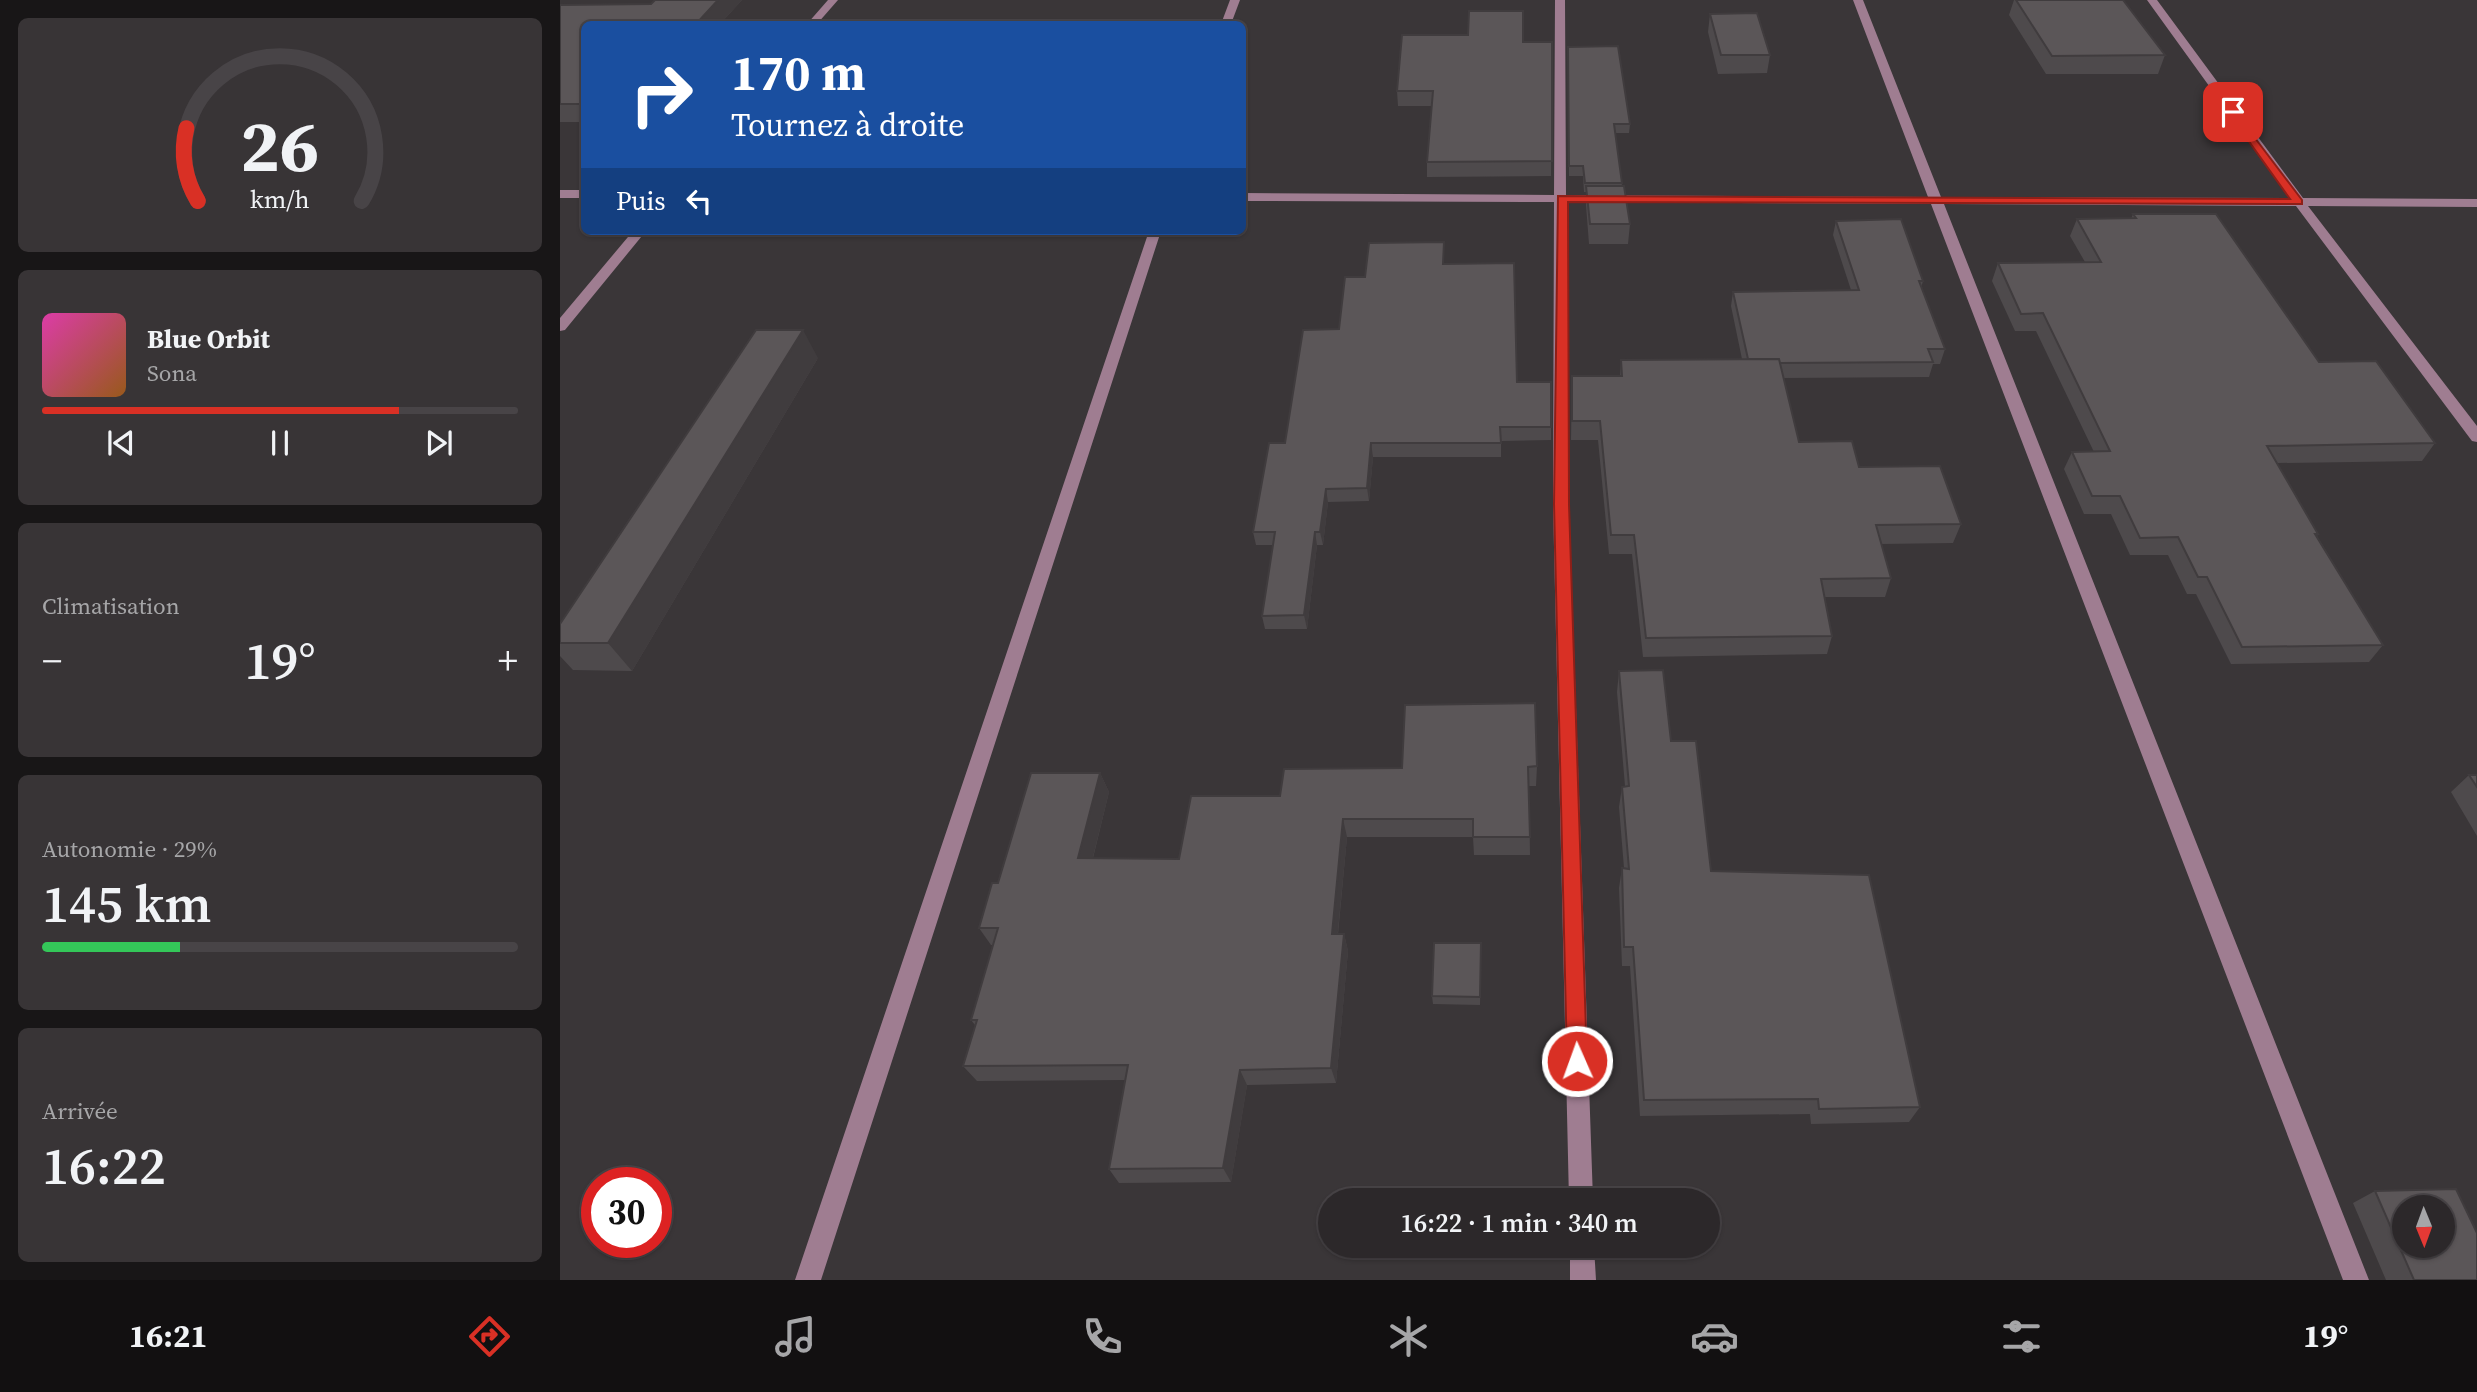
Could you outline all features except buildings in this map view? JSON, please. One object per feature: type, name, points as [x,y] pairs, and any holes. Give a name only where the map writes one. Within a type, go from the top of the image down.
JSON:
[{"type":"street","points":[[814,21],[832,0]]},
{"type":"street","points":[[1227,21],[1235,0]]},
{"type":"street","points":[[1560,0],[1561,504],[1581,1188]]},
{"type":"street","points":[[1858,0],[2356,1280]]},
{"type":"street","points":[[2152,0],[2298,202],[2477,437]]},
{"type":"street","points":[[560,194],[581,194]]},
{"type":"street","points":[[1246,197],[2477,203]]},
{"type":"street","points":[[560,327],[637,235]]},
{"type":"street","points":[[808,1280],[1154,235]]},
{"type":"street","points":[[1582,1258],[1583,1280]]},
{"type":"route","points":[[1577,1061],[1561,504],[1562,198],[2298,202],[2233,112]]}]
